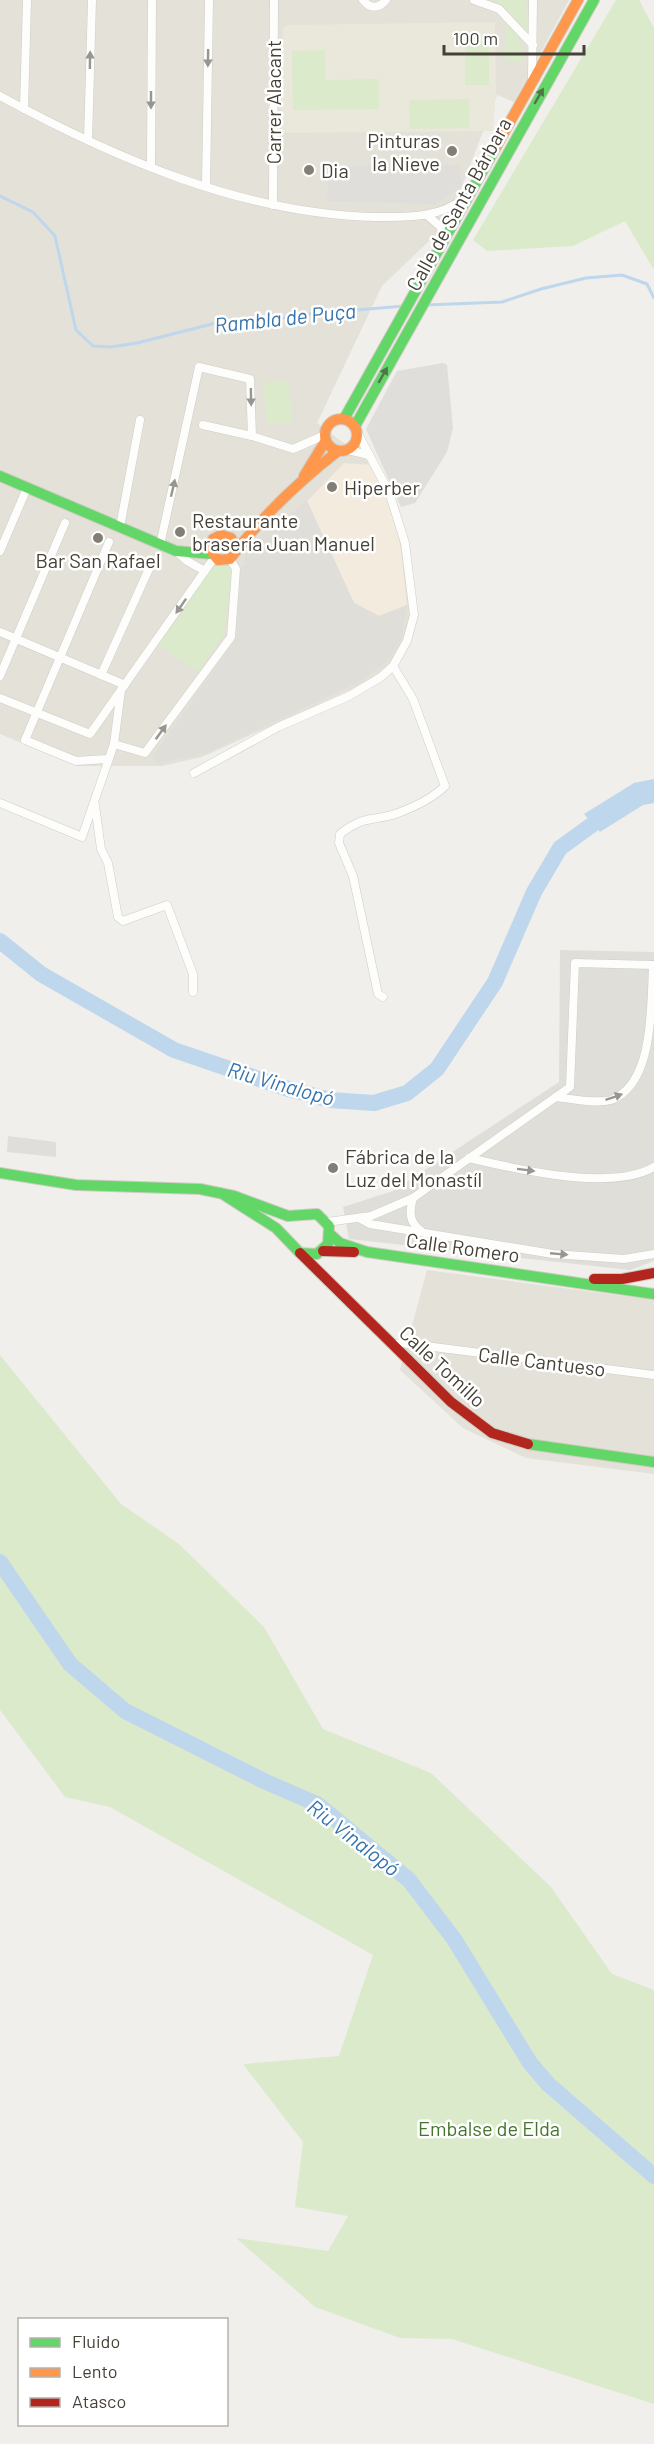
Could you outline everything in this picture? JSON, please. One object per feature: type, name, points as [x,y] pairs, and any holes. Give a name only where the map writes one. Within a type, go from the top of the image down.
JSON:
[{"type":"street","points":[[24,109],[27,0]]},
{"type":"street","points":[[88,140],[92,0]]},
{"type":"street","points":[[151,166],[152,0]]},
{"type":"street","points":[[207,185],[209,0]]},
{"type":"street","name":"Carrer Alacant","points":[[273,205],[274,0]]},
{"type":"street","points":[[363,0],[372,7],[377,7],[386,0]]},
{"type":"street","points":[[474,0],[499,9],[533,45]]},
{"type":"street","points":[[532,81],[533,0]]},
{"type":"street","name":"Calle de Santa Bárbara","points":[[344,419],[474,190],[578,0]]},
{"type":"street","name":"Calle de Santa Bárbara","points":[[356,430],[506,153],[594,0]]},
{"type":"street","points":[[0,96],[88,140],[151,166],[273,205],[329,216],[428,216],[445,210],[474,190]]},
{"type":"street","points":[[428,216],[441,227],[442,244]]},
{"type":"street","points":[[160,545],[199,367],[250,379],[252,436]]},
{"type":"street","points":[[194,773],[295,718],[350,696],[393,666],[407,641],[414,615],[405,543],[396,511],[356,430],[344,419],[330,423],[325,438],[301,480]]},
{"type":"street","points":[[120,527],[140,420]]},
{"type":"street","points":[[203,425],[252,436],[294,449],[325,438]]},
{"type":"street","points":[[114,744],[146,753],[231,637],[236,569],[230,559],[233,543],[252,529],[301,480],[343,450],[354,445],[356,430]]},
{"type":"street","points":[[325,438],[332,448],[369,455]]},
{"type":"street","points":[[0,476],[160,545],[180,551],[212,552],[222,561],[230,559]]},
{"type":"street","points":[[0,551],[27,488]]},
{"type":"street","points":[[0,676],[65,523]]},
{"type":"street","points":[[0,698],[90,734],[205,571],[218,536],[233,543]]},
{"type":"street","points":[[107,759],[76,761],[25,740],[109,542]]},
{"type":"street","points":[[180,551],[187,561],[205,571]]},
{"type":"street","points":[[102,675],[153,560]]},
{"type":"street","points":[[0,632],[102,675],[123,687]]},
{"type":"street","points":[[383,997],[378,994],[353,876],[339,843],[340,834],[366,817],[397,813],[438,793],[445,786],[413,699],[393,666]]},
{"type":"street","points":[[0,803],[82,837],[95,805],[107,759],[114,744],[123,687]]},
{"type":"street","points":[[95,805],[101,849],[108,863],[118,917],[123,921],[167,905],[193,974],[194,992]]},
{"type":"street","points":[[0,1173],[76,1185],[185,1187],[221,1193],[281,1214],[298,1216],[311,1213],[327,1222],[385,1212],[413,1198],[556,1096],[570,1087],[575,963],[653,965],[651,1033],[646,1066],[633,1089],[610,1100],[556,1096]]},
{"type":"street","points":[[469,1158],[515,1169],[592,1178],[641,1175],[654,1167]]},
{"type":"street","points":[[221,1193],[253,1211],[290,1241],[300,1253],[309,1255],[322,1251],[331,1235],[327,1222]]},
{"type":"street","points":[[413,1198],[409,1212],[414,1226],[425,1233]]},
{"type":"street","points":[[290,1241],[291,1224],[298,1216]]},
{"type":"street","points":[[359,1218],[370,1224],[553,1254],[624,1259],[654,1254]]},
{"type":"street","name":"Calle Romero","points":[[331,1235],[340,1243],[367,1252]]},
{"type":"street","name":"Calle Romero","points":[[322,1251],[367,1252],[654,1294]]},
{"type":"street","name":"Calle Tomillo","points":[[322,1251],[324,1269],[330,1281]]},
{"type":"street","name":"Calle Tomillo","points":[[300,1253],[462,1412],[492,1432],[525,1444],[654,1462]]},
{"type":"street","name":"Calle Romero","points":[[555,1278],[622,1279],[654,1273]]},
{"type":"street","name":"Calle Cantueso","points":[[394,1345],[402,1343],[654,1375]]},
{"type":"shaded area","points":[[0,0],[569,0],[514,102],[497,95],[448,223],[382,286],[317,423],[373,465],[394,511],[403,544],[412,615],[405,640],[391,664],[361,685],[202,757],[161,766],[77,766],[0,734]]},
{"type":"shaded area","points":[[495,22],[496,89],[493,131],[281,133],[283,28],[287,25]]},
{"type":"shaded area","points":[[459,165],[462,186],[435,204],[327,201],[328,172],[335,172],[335,166]]},
{"type":"shaded area","points":[[443,363],[447,365],[453,428],[447,452],[415,503],[401,507],[366,429],[397,371]]},
{"type":"shaded area","points":[[344,463],[371,465],[393,512],[401,550],[407,605],[379,616],[354,603],[307,501]]},
{"type":"shaded area","points":[[307,501],[354,603],[379,616],[407,605],[401,640],[387,662],[361,681],[203,755],[156,763],[152,757],[236,639],[241,567],[245,565],[245,547]]},
{"type":"shaded area","points":[[560,950],[654,952],[654,1261],[630,1270],[349,1239],[343,1207],[393,1191],[559,1082]]},
{"type":"shaded area","points":[[8,1136],[56,1142],[56,1157],[7,1152]]},
{"type":"shaded area","points":[[427,1270],[654,1300],[654,1474],[526,1458],[463,1428],[400,1370]]},
{"type":"green space","points":[[491,0],[526,0],[527,31],[503,5]]},
{"type":"green space","points":[[616,0],[639,0],[654,28],[654,270],[625,221],[573,246],[487,251],[473,240]]},
{"type":"green space","points":[[507,23],[517,33],[525,62],[504,60]]},
{"type":"green space","points":[[465,36],[489,36],[489,85],[465,85]]},
{"type":"green space","points":[[325,50],[326,80],[379,79],[379,109],[293,110],[292,51]]},
{"type":"green space","points":[[469,99],[470,128],[410,129],[409,100]]},
{"type":"green space","points":[[289,380],[292,422],[267,424],[263,382]]},
{"type":"green space","points":[[215,564],[229,565],[232,571],[224,633],[198,672],[159,645]]},
{"type":"green space","name":"Embalse de Elda","points":[[0,1355],[121,1504],[179,1544],[264,1627],[323,1729],[431,1773],[551,1887],[612,1974],[654,1990],[654,2404],[452,2339],[400,2338],[315,2307],[236,2238],[328,2251],[348,2216],[295,2207],[303,2142],[243,2064],[339,2056],[373,1955],[110,1807],[65,1797],[0,1710]]},
{"type":"water","points":[[654,779],[654,803],[643,805],[600,832],[584,814],[634,783]]},
{"type":"waterway","name":"Rambla de Puça","points":[[0,196],[33,212],[55,236],[76,330],[93,346],[111,347],[137,343],[220,322],[248,325],[298,315],[404,306]]},
{"type":"waterway","name":"Rambla de Puça","points":[[426,305],[502,302],[586,278],[622,275],[647,284],[654,298]]},
{"type":"waterway","name":"Riu Vinalopó","points":[[0,941],[41,974],[174,1050],[285,1088],[330,1100],[374,1103],[407,1093],[437,1069],[495,982],[534,892],[560,848],[611,811]]},
{"type":"waterway","name":"Riu Vinalopó","points":[[0,1562],[70,1664],[125,1711],[266,1782],[317,1804],[409,1880],[454,1939],[530,2063],[548,2084],[654,2176]]},
{"type":"traffic: fast","points":[[355,426],[594,0]]},
{"type":"traffic: fast","points":[[344,419],[496,147]]},
{"type":"traffic: fast","points":[[0,476],[176,551],[212,554]]},
{"type":"traffic: fast","points":[[0,1173],[76,1185],[200,1189],[234,1196],[288,1216],[317,1214],[329,1226],[328,1244],[317,1254],[300,1253],[276,1228],[221,1193]]},
{"type":"traffic: fast","points":[[331,1235],[340,1243],[367,1252],[654,1294]]},
{"type":"traffic: fast","points":[[528,1444],[654,1462]]},
{"type":"traffic: slow","points":[[496,147],[578,0]]},
{"type":"traffic: slow","points":[[341,419],[353,423],[357,435],[353,447],[341,451],[329,447],[325,435],[329,423],[341,419]]},
{"type":"traffic: slow","points":[[304,476],[326,440]]},
{"type":"traffic: slow","points":[[236,548],[231,538],[221,535],[213,539],[210,550],[218,560],[230,559],[280,501],[338,451]]},
{"type":"traffic: jam","points":[[323,1251],[354,1252]]},
{"type":"traffic: jam","points":[[300,1253],[451,1402],[492,1433],[528,1444]]},
{"type":"traffic: jam","points":[[594,1279],[622,1279],[654,1273]]},
{"type":"place","name":"Pinturas la Nieve","points":[[452,151]]},
{"type":"place","name":"Dia","points":[[309,170]]},
{"type":"place","name":"Hiperber","points":[[332,487]]},
{"type":"place","name":"Restaurante brasería Juan Manuel","points":[[180,532]]},
{"type":"place","name":"Bar San Rafael","points":[[98,538]]},
{"type":"place","name":"Fábrica de la Luz del Monastíl","points":[[333,1168]]}]
